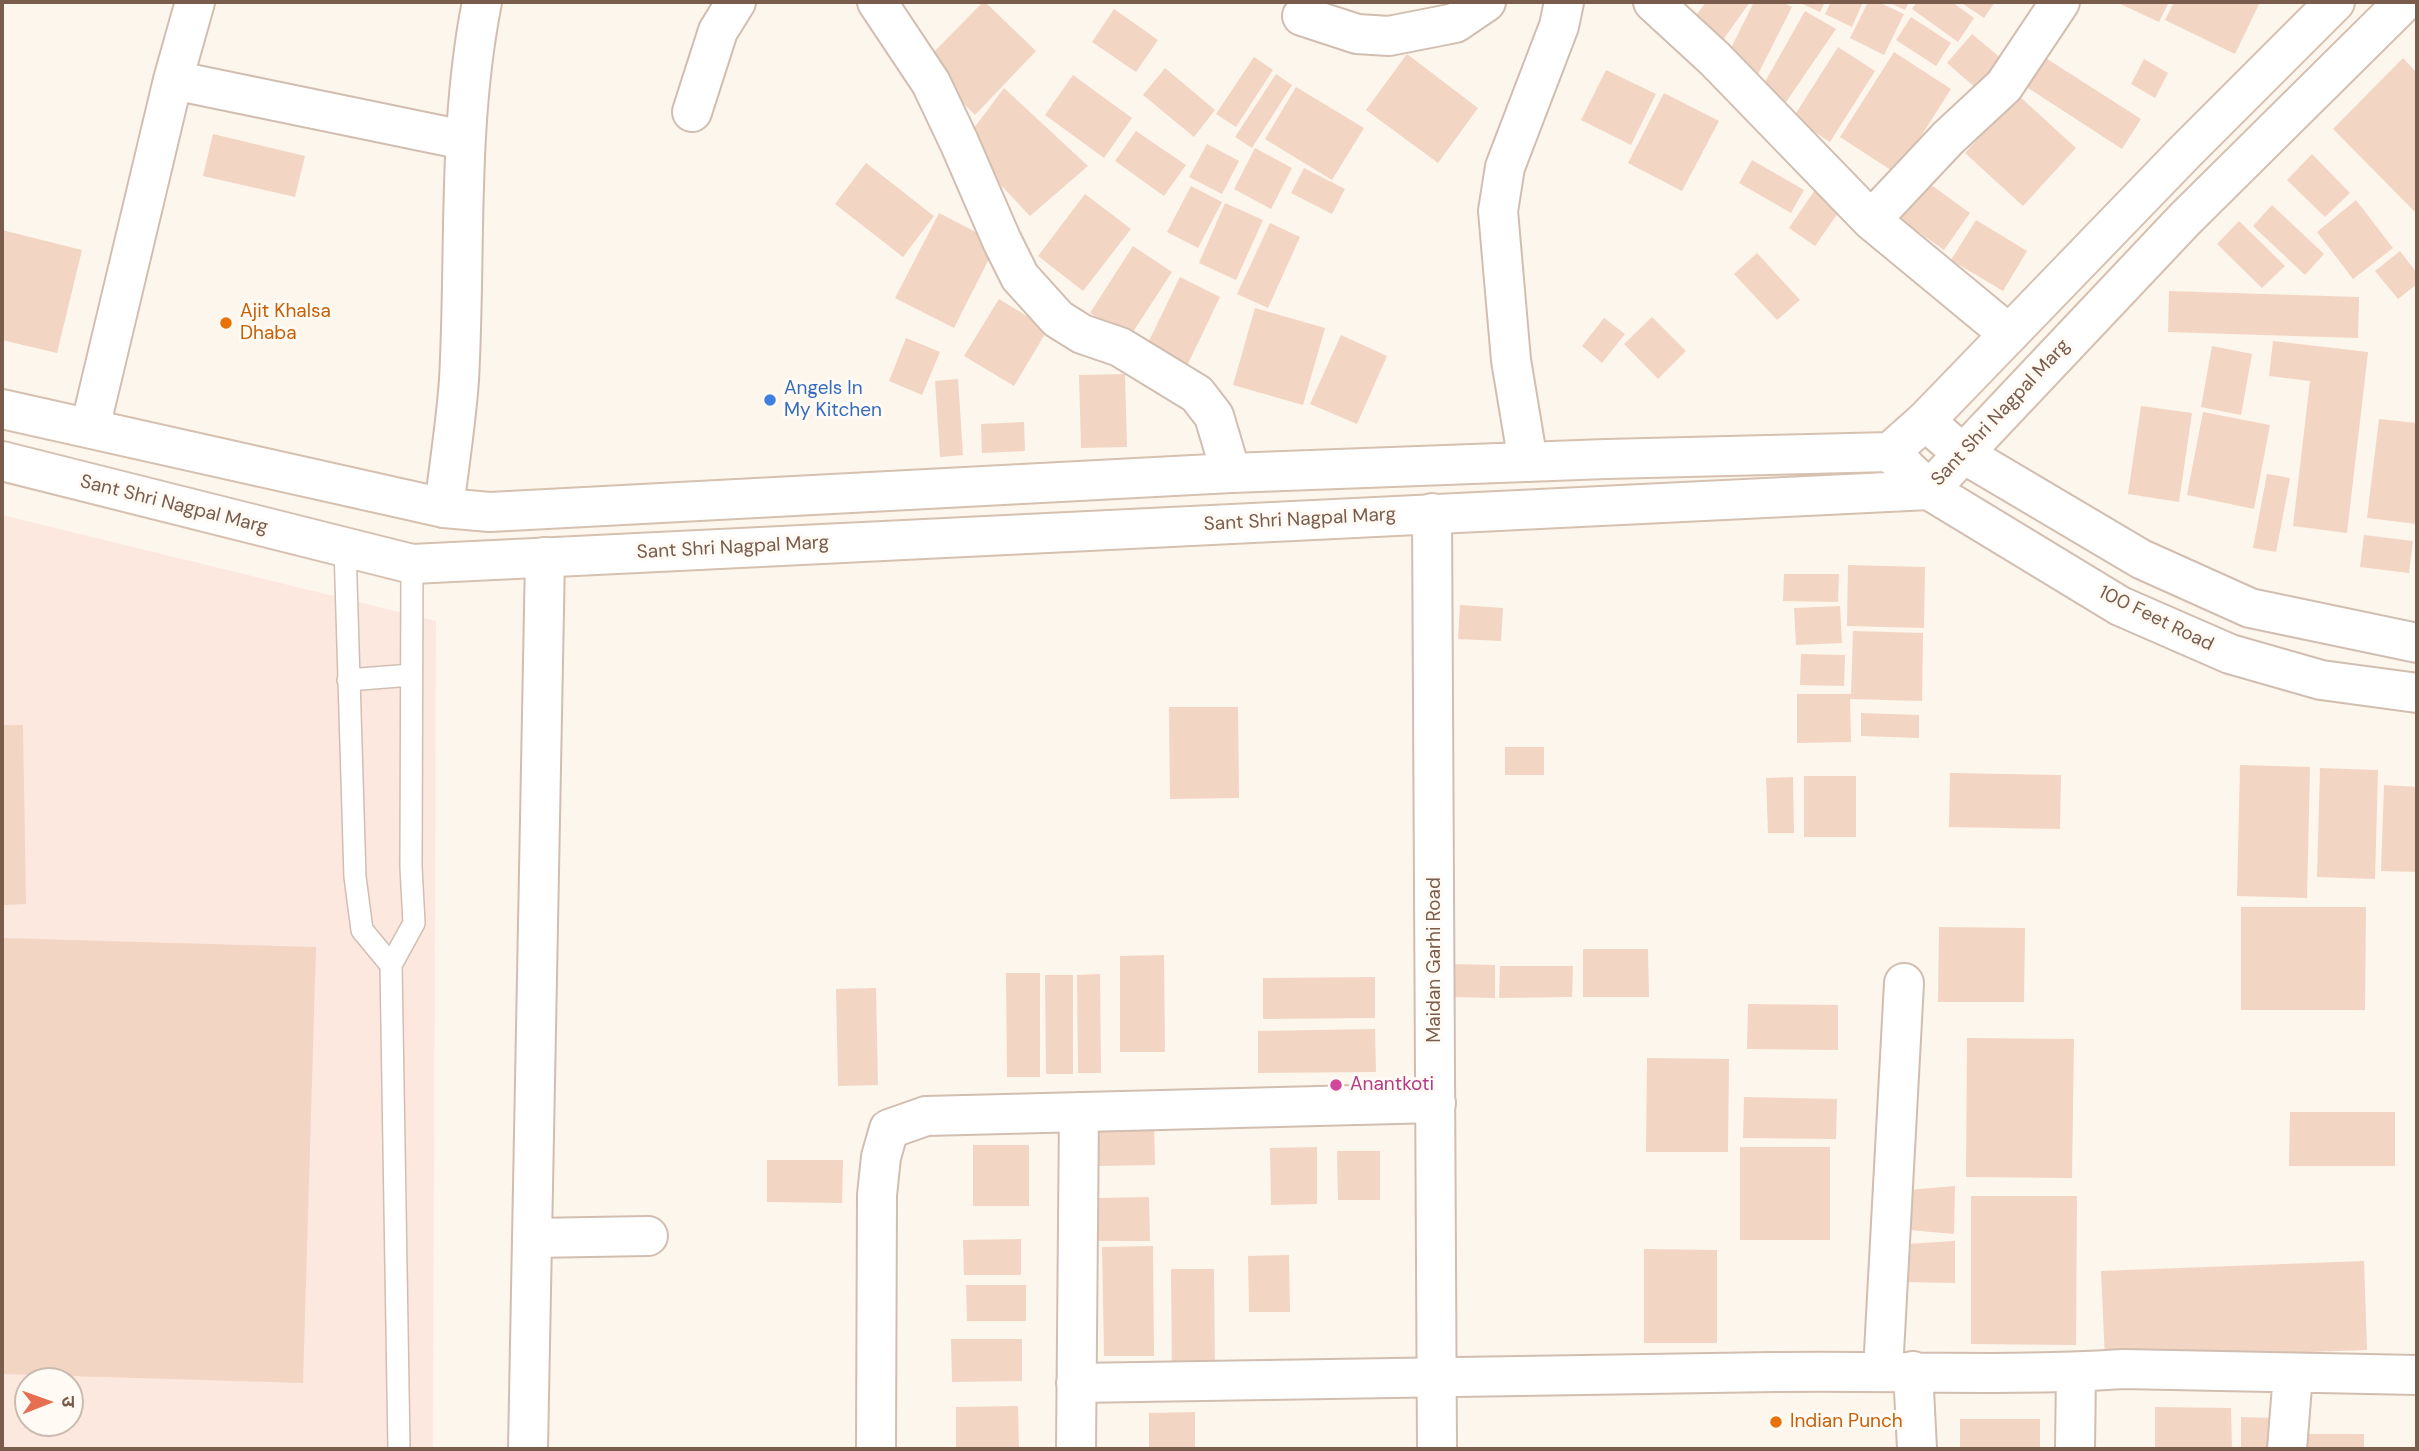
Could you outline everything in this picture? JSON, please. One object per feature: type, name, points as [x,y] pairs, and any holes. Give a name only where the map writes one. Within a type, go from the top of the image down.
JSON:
[{"type":"street","points":[[90,428],[173,80],[195,2]]},
{"type":"street","points":[[444,508],[458,383],[464,140],[469,82],[482,2]]},
{"type":"street","points":[[692,112],[719,31],[736,2]]},
{"type":"street","points":[[877,2],[931,83],[1020,276],[1066,324],[1082,334],[1120,347],[1197,394],[1214,416],[1231,473]]},
{"type":"street","points":[[1302,16],[1357,34],[1388,36],[1455,23],[1486,2]]},
{"type":"street","points":[[1528,462],[1511,360],[1498,211],[1505,167],[1559,26],[1564,2]]},
{"type":"street","points":[[1653,2],[1716,59],[1871,220],[2009,334]]},
{"type":"street","points":[[1871,220],[1948,138],[2004,86],[2060,2]]},
{"type":"street","points":[[2,409],[444,508],[490,512],[1231,473],[1890,452],[1925,421],[2185,152],[2336,2]]},
{"type":"street","name":"Sant Shri Nagpal Marg","points":[[2,461],[412,564],[1929,491],[2175,229],[2404,2]]},
{"type":"street","points":[[173,80],[464,140]]},
{"type":"street","points":[[1925,421],[1962,453],[2141,559],[2250,608],[2417,643]]},
{"type":"street","name":"100 Feet Road","points":[[1890,452],[1929,491],[2120,606],[2230,654],[2321,680],[2417,693]]},
{"type":"street","name":"Maidan Garhi Road","points":[[1432,513],[1437,1449]]},
{"type":"street","points":[[528,1449],[545,557]]},
{"type":"street","points":[[1904,982],[1898,1371],[1917,1449]]},
{"type":"street","points":[[876,1449],[877,1195],[881,1157],[889,1129],[926,1116],[1436,1103]]},
{"type":"street","points":[[1076,1449],[1079,1112]]},
{"type":"street","points":[[532,1238],[648,1236]]},
{"type":"street","points":[[1076,1383],[1437,1375],[1898,1371],[2076,1373],[2123,1369],[2417,1375]]},
{"type":"street","points":[[2075,1449],[2076,1373]]},
{"type":"street","points":[[2287,1449],[2293,1374]]},
{"type":"lane","points":[[345,547],[355,877],[362,930],[391,965]]},
{"type":"lane","points":[[399,1449],[391,965],[414,923],[412,564]]},
{"type":"lane","points":[[348,680],[411,675]]},
{"type":"shaded area","points":[[2,515],[436,621],[433,1449],[2,1449]]},
{"type":"building","points":[[983,2],[1036,51],[975,115],[923,63]]},
{"type":"building","points":[[1706,2],[1750,2],[1718,47],[1688,26]]},
{"type":"building","points":[[1754,2],[1782,2],[1792,7],[1756,78],[1724,62]]},
{"type":"building","points":[[1798,2],[1825,2],[1820,12]]},
{"type":"building","points":[[1831,2],[1863,2],[1852,27],[1825,14]]},
{"type":"building","points":[[1868,2],[1878,2],[1904,14],[1884,55],[1850,38]]},
{"type":"building","points":[[1888,2],[1909,2],[1905,10]]},
{"type":"building","points":[[1917,2],[1952,2],[1974,18],[1958,42],[1912,9]]},
{"type":"building","points":[[1960,2],[1995,2],[1984,18]]},
{"type":"building","points":[[2116,2],[2169,2],[2159,22]]},
{"type":"building","points":[[2174,2],[2260,2],[2235,54],[2165,20]]},
{"type":"building","points":[[1114,9],[1158,40],[1136,72],[1092,42]]},
{"type":"building","points":[[1805,11],[1836,29],[1784,105],[1761,89]]},
{"type":"building","points":[[1911,17],[1951,43],[1936,66],[1896,40]]},
{"type":"building","points":[[1972,34],[2002,59],[1977,89],[1947,63]]},
{"type":"building","points":[[1838,47],[1875,71],[1830,142],[1793,118]]},
{"type":"building","points":[[1894,52],[1951,89],[1897,174],[1840,137]]},
{"type":"building","points":[[1407,54],[1478,108],[1438,163],[1366,110]]},
{"type":"building","points":[[1254,57],[1273,70],[1236,127],[1216,114]]},
{"type":"building","points":[[2044,57],[2141,119],[2122,149],[2025,86]]},
{"type":"building","points":[[2403,58],[2417,73],[2417,214],[2333,129]]},
{"type":"building","points":[[2144,59],[2168,73],[2155,98],[2131,84]]},
{"type":"building","points":[[1165,68],[1215,110],[1194,137],[1143,95]]},
{"type":"building","points":[[1606,70],[1656,94],[1631,145],[1581,120]]},
{"type":"building","points":[[1276,74],[1292,85],[1252,148],[1235,137]]},
{"type":"building","points":[[1073,75],[1132,118],[1104,158],[1045,115]]},
{"type":"building","points":[[1296,87],[1364,128],[1332,180],[1265,139]]},
{"type":"building","points":[[1004,88],[1088,166],[1030,216],[962,144]]},
{"type":"building","points":[[1664,93],[1719,121],[1682,191],[1628,163]]},
{"type":"building","points":[[2018,95],[2076,148],[2023,206],[1965,153]]},
{"type":"building","points":[[1136,131],[1186,165],[1164,196],[1115,161]]},
{"type":"building","points":[[213,134],[305,156],[295,197],[203,176]]},
{"type":"building","points":[[1207,144],[1239,161],[1222,194],[1189,177]]},
{"type":"building","points":[[1255,148],[1292,168],[1271,209],[1234,189]]},
{"type":"building","points":[[2312,154],[2350,193],[2325,217],[2287,180]]},
{"type":"building","points":[[1752,160],[1804,190],[1791,213],[1739,183]]},
{"type":"building","points":[[866,163],[934,216],[903,257],[835,204]]},
{"type":"building","points":[[1304,168],[1345,189],[1332,214],[1291,193]]},
{"type":"building","points":[[1920,177],[1970,213],[1944,250],[1894,215]]},
{"type":"building","points":[[1191,186],[1222,202],[1198,248],[1167,232]]},
{"type":"building","points":[[1817,187],[1843,206],[1815,246],[1789,228]]},
{"type":"building","points":[[1085,194],[1131,229],[1083,291],[1038,256]]},
{"type":"building","points":[[2356,200],[2393,248],[2353,279],[2317,232]]},
{"type":"building","points":[[1225,203],[1263,220],[1236,280],[1199,263]]},
{"type":"building","points":[[2272,205],[2324,254],[2305,275],[2253,226]]},
{"type":"building","points":[[939,213],[997,243],[954,328],[895,298]]},
{"type":"building","points":[[1976,220],[2027,251],[2003,291],[1951,260]]},
{"type":"building","points":[[2239,221],[2285,266],[2262,288],[2217,244]]},
{"type":"building","points":[[1270,223],[1300,237],[1268,308],[1237,294]]},
{"type":"building","points":[[2,230],[82,250],[57,353],[2,340]]},
{"type":"building","points":[[1133,246],[1172,272],[1129,338],[1090,313]]},
{"type":"building","points":[[2400,251],[2417,273],[2417,284],[2398,299],[2375,271]]},
{"type":"building","points":[[1757,253],[1800,300],[1777,320],[1734,274]]},
{"type":"building","points":[[1180,277],[1220,297],[1185,370],[1144,351]]},
{"type":"building","points":[[2169,291],[2359,297],[2358,338],[2168,332]]},
{"type":"building","points":[[999,299],[1048,329],[1014,386],[964,356]]},
{"type":"building","points":[[1255,308],[1325,328],[1303,405],[1233,385]]},
{"type":"building","points":[[1652,317],[1686,351],[1658,379],[1624,344]]},
{"type":"building","points":[[1604,318],[1625,334],[1602,363],[1582,346]]},
{"type":"building","points":[[1341,335],[1387,356],[1357,424],[1310,404]]},
{"type":"building","points":[[906,338],[940,352],[922,395],[889,381]]},
{"type":"building","points":[[2273,341],[2368,352],[2347,533],[2293,526],[2310,381],[2269,376]]},
{"type":"building","points":[[2212,346],[2252,354],[2241,415],[2201,407]]},
{"type":"building","points":[[1125,374],[1127,447],[1081,448],[1079,375]]},
{"type":"building","points":[[958,379],[963,455],[940,457],[935,381]]},
{"type":"building","points":[[2141,406],[2192,413],[2179,502],[2128,494]]},
{"type":"building","points":[[2203,412],[2270,425],[2254,509],[2187,495]]},
{"type":"building","points":[[2379,419],[2417,423],[2417,524],[2367,518]]},
{"type":"building","points":[[1024,422],[1025,451],[982,453],[981,424]]},
{"type":"building","points":[[2267,474],[2290,478],[2276,552],[2253,548]]},
{"type":"building","points":[[2364,535],[2413,541],[2409,573],[2360,567]]},
{"type":"building","points":[[1848,565],[1925,567],[1924,628],[1847,626]]},
{"type":"building","points":[[1784,574],[1839,574],[1838,602],[1783,601]]},
{"type":"building","points":[[1460,605],[1503,608],[1501,641],[1458,639]]},
{"type":"building","points":[[1840,606],[1842,643],[1796,645],[1794,608]]},
{"type":"building","points":[[1853,631],[1923,633],[1922,701],[1850,699],[1851,742],[1797,743],[1797,694],[1851,694]]},
{"type":"building","points":[[1801,654],[1845,655],[1844,686],[1800,685]]},
{"type":"building","points":[[1169,707],[1238,707],[1239,798],[1170,799]]},
{"type":"building","points":[[1861,713],[1919,715],[1919,738],[1861,736]]},
{"type":"building","points":[[2,725],[23,725],[26,904],[2,905]]},
{"type":"building","points":[[1505,747],[1544,747],[1544,775],[1505,775]]},
{"type":"building","points":[[2240,765],[2310,767],[2307,898],[2237,896]]},
{"type":"building","points":[[2320,768],[2378,770],[2375,879],[2317,877]]},
{"type":"building","points":[[1950,773],[2061,775],[2060,829],[1949,827]]},
{"type":"building","points":[[1804,776],[1856,776],[1856,837],[1804,837]]},
{"type":"building","points":[[1793,777],[1794,833],[1768,833],[1766,778]]},
{"type":"building","points":[[2384,785],[2417,787],[2417,872],[2381,871]]},
{"type":"building","points":[[2241,907],[2366,907],[2365,1010],[2241,1010]]},
{"type":"building","points":[[1939,927],[2025,928],[2024,1002],[1938,1002]]},
{"type":"building","points":[[2,938],[316,947],[303,1383],[84,1376],[84,1367],[14,1367],[14,1374],[2,1374]]},
{"type":"building","points":[[1583,949],[1648,949],[1649,997],[1583,997]]},
{"type":"building","points":[[1164,955],[1165,1052],[1120,1052],[1120,956]]},
{"type":"building","points":[[1451,964],[1495,965],[1495,998],[1451,997]]},
{"type":"building","points":[[1500,966],[1573,966],[1572,997],[1499,998]]},
{"type":"building","points":[[1006,973],[1040,973],[1040,1077],[1007,1077]]},
{"type":"building","points":[[1100,974],[1101,1073],[1078,1073],[1077,975]]},
{"type":"building","points":[[1045,975],[1073,975],[1073,1074],[1046,1074]]},
{"type":"building","points":[[1375,977],[1375,1018],[1263,1019],[1263,978]]},
{"type":"building","points":[[876,988],[878,1085],[838,1086],[836,989]]},
{"type":"building","points":[[1748,1004],[1838,1005],[1838,1050],[1747,1049]]},
{"type":"building","points":[[1375,1029],[1376,1072],[1258,1073],[1258,1031]]},
{"type":"building","points":[[1967,1038],[2074,1039],[2072,1178],[1966,1177]]},
{"type":"building","points":[[1647,1058],[1729,1059],[1728,1152],[1646,1152]]},
{"type":"building","points":[[1744,1097],[1837,1099],[1836,1139],[1743,1138]]},
{"type":"building","points":[[2290,1112],[2395,1112],[2395,1166],[2289,1166]]},
{"type":"building","points":[[1154,1125],[1155,1165],[1098,1166],[1097,1126]]},
{"type":"building","points":[[973,1145],[1029,1145],[1029,1206],[973,1206]]},
{"type":"building","points":[[1317,1147],[1317,1204],[1271,1205],[1270,1148]]},
{"type":"building","points":[[1740,1147],[1830,1147],[1830,1240],[1740,1240]]},
{"type":"building","points":[[1337,1151],[1380,1151],[1380,1200],[1338,1200]]},
{"type":"building","points":[[767,1160],[843,1160],[842,1203],[767,1202]]},
{"type":"building","points":[[1955,1186],[1954,1234],[1909,1230],[1908,1190]]},
{"type":"building","points":[[1971,1196],[2077,1196],[2076,1345],[1971,1344]]},
{"type":"building","points":[[1149,1197],[1150,1241],[1098,1241],[1097,1198]]},
{"type":"building","points":[[1021,1239],[1021,1275],[964,1275],[963,1240]]},
{"type":"building","points":[[1955,1241],[1955,1283],[1900,1282],[1906,1244]]},
{"type":"building","points":[[1153,1246],[1154,1356],[1104,1356],[1102,1247]]},
{"type":"building","points":[[1644,1249],[1717,1250],[1717,1343],[1644,1343]]},
{"type":"building","points":[[1289,1255],[1290,1312],[1249,1312],[1248,1256]]},
{"type":"building","points":[[2364,1261],[2367,1350],[2105,1359],[2101,1271]]},
{"type":"building","points":[[1171,1269],[1214,1269],[1215,1377],[1172,1377]]},
{"type":"building","points":[[966,1285],[1026,1285],[1026,1321],[967,1321]]},
{"type":"building","points":[[951,1339],[1022,1339],[1022,1381],[952,1382]]},
{"type":"building","points":[[1018,1406],[1019,1449],[956,1449],[956,1407]]},
{"type":"building","points":[[2155,1407],[2231,1408],[2232,1449],[2155,1449]]},
{"type":"building","points":[[1195,1412],[1195,1449],[1149,1449],[1149,1413]]},
{"type":"building","points":[[2241,1417],[2273,1418],[2273,1449],[2241,1449]]},
{"type":"building","points":[[1960,1419],[2040,1419],[2040,1449],[1960,1449]]},
{"type":"building","points":[[2304,1434],[2364,1434],[2364,1449],[2304,1449]]},
{"type":"place","name":"Ajit Khalsa Dhaba","points":[[226,323]]},
{"type":"place","name":"Angels In My Kitchen","points":[[770,400]]},
{"type":"place","name":"Anantkoti","points":[[1336,1085]]},
{"type":"place","name":"Indian Punch","points":[[1776,1422]]}]
